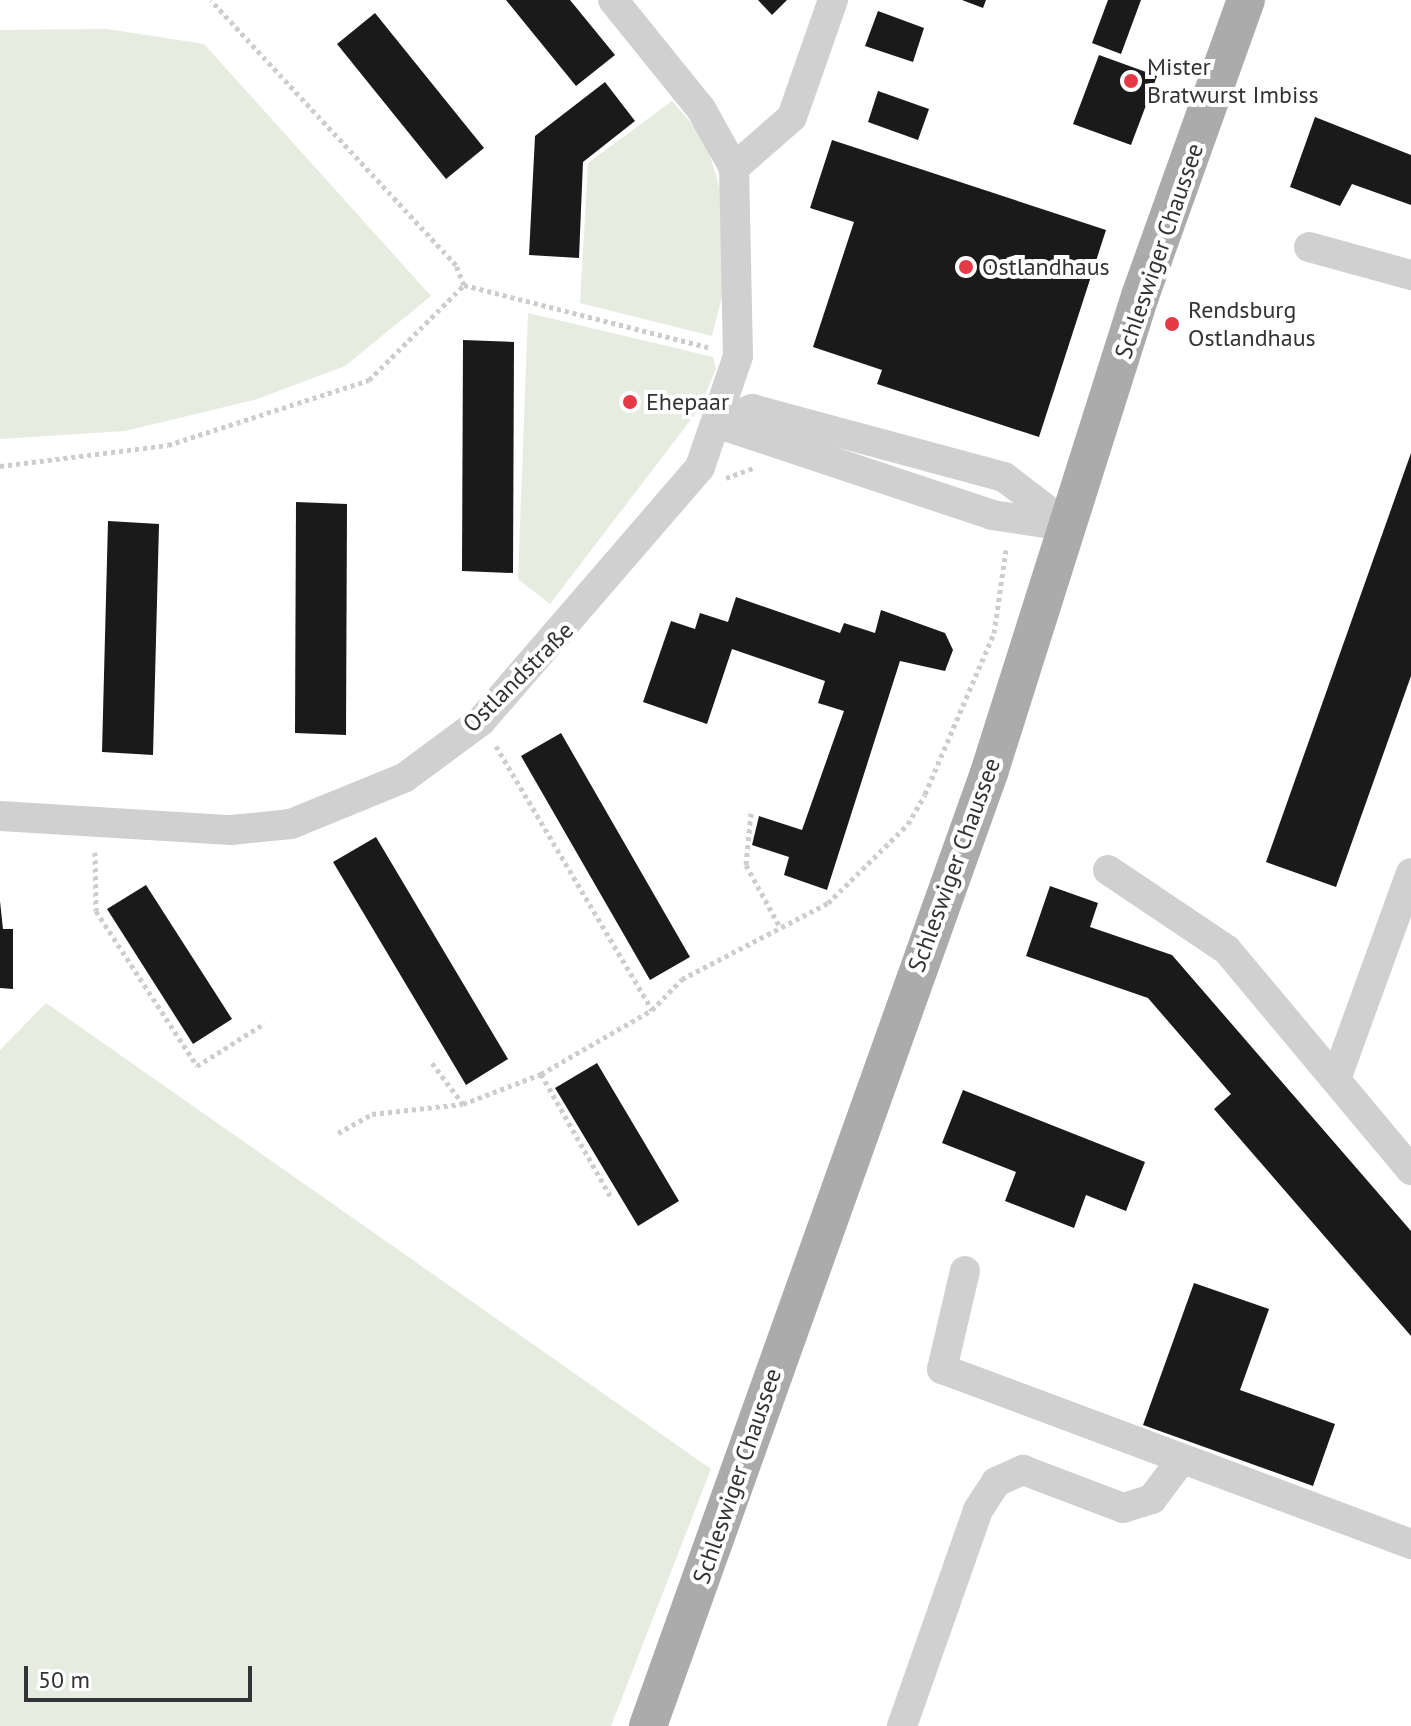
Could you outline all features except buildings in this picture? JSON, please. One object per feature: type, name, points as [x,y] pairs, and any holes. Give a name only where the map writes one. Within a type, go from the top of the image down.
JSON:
[{"type":"main road","name":"Schleswiger Chaussee","points":[[648,1726],[1056,568],[1246,0]]},
{"type":"street","points":[[613,0],[701,109],[734,168],[792,117],[833,0]]},
{"type":"street","name":"Ostlandstraße","points":[[0,816],[231,830],[291,824],[404,778],[481,721],[587,606],[700,467],[738,356],[734,168]]},
{"type":"street","points":[[1309,247],[1411,275]]},
{"type":"street","points":[[716,423],[992,515],[1068,526]]},
{"type":"street","points":[[1108,870],[1227,950],[1411,1170]]},
{"type":"street","points":[[1336,1079],[1411,873]]},
{"type":"street","points":[[965,1271],[942,1369],[1179,1463],[1411,1544]]},
{"type":"street","points":[[902,1726],[978,1510],[996,1482],[1023,1470],[1123,1508],[1152,1499],[1179,1463]]},
{"type":"path","points":[[211,0],[456,265],[464,285]]},
{"type":"path","points":[[464,285],[723,352]]},
{"type":"path","points":[[0,466],[168,445],[369,380],[464,285]]},
{"type":"path","points":[[721,480],[772,468]]},
{"type":"path","points":[[993,545],[1056,568]]},
{"type":"path","points":[[338,1133],[372,1114],[463,1104],[541,1074],[652,1010],[682,979],[828,903],[908,824],[994,633],[1006,550]]},
{"type":"path","points":[[491,738],[652,1010]]},
{"type":"path","points":[[751,813],[746,865],[780,927]]},
{"type":"path","points":[[95,846],[96,911],[197,1066],[265,1023]]},
{"type":"path","points":[[432,1063],[463,1104]]},
{"type":"path","points":[[541,1074],[612,1199]]},
{"type":"shaded area","points":[[107,29],[204,44],[431,296],[345,366],[254,400],[125,431],[0,439],[0,30]]},
{"type":"shaded area","points":[[672,101],[705,139],[722,196],[728,273],[712,336],[580,303],[588,163]]},
{"type":"shaded area","points":[[528,313],[713,357],[716,369],[699,409],[550,604],[518,579]]},
{"type":"shaded area","points":[[46,1003],[711,1469],[611,1726],[0,1726],[0,1050]]},
{"type":"place","name":"Mister Bratwurst Imbiss","points":[[1131,81]]},
{"type":"place","name":"Ostlandhaus","points":[[966,267]]},
{"type":"place","name":"Rendsburg Ostlandhaus","points":[[1172,324]]},
{"type":"place","name":"Ehepaar","points":[[630,402]]}]
